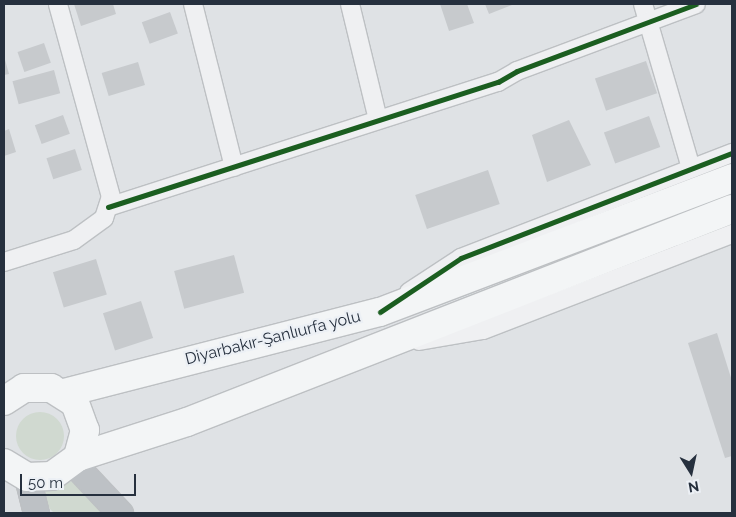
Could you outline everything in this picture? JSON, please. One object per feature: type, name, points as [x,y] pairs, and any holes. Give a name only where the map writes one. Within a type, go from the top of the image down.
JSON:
[{"type":"highway","name":"Diyarbakır-Şanlıurfa yolu","points":[[64,394],[380,312],[732,178]]},
{"type":"highway","points":[[14,474],[52,476],[75,460],[188,422],[732,209]]},
{"type":"highway","points":[[4,401],[24,388],[38,386],[64,394],[82,416],[84,437],[75,460]]},
{"type":"main road","points":[[75,460],[120,513]]},
{"type":"main road","points":[[14,474],[36,513]]},
{"type":"street","points":[[4,262],[74,240],[96,226],[104,218],[111,197],[58,4]]},
{"type":"street","points":[[193,4],[234,166]]},
{"type":"street","points":[[350,4],[378,120]]},
{"type":"street","points":[[643,4],[691,168]]},
{"type":"street","points":[[108,207],[498,82],[516,71],[696,4]]},
{"type":"street","points":[[380,312],[460,258],[732,153]]},
{"type":"street","points":[[371,350],[483,330],[732,234]]},
{"type":"shaded area","points":[[40,412],[49,414],[57,419],[62,427],[64,436],[62,445],[57,453],[49,458],[40,460],[31,458],[23,453],[18,445],[16,436],[18,427],[23,419],[31,414]]},
{"type":"shaded area","points":[[79,479],[106,513],[54,513],[50,509],[40,491]]},
{"type":"building","points":[[74,4],[113,4],[116,14],[81,26]]},
{"type":"building","points":[[440,4],[467,4],[474,23],[449,31]]},
{"type":"building","points":[[485,4],[512,4],[512,5],[489,14]]},
{"type":"building","points":[[170,12],[178,34],[150,44],[142,22]]},
{"type":"building","points":[[44,43],[51,63],[24,72],[18,52]]},
{"type":"building","points":[[4,56],[9,74],[4,75]]},
{"type":"building","points":[[646,61],[657,93],[606,111],[595,79]]},
{"type":"building","points":[[138,62],[145,85],[109,96],[102,73]]},
{"type":"building","points":[[54,70],[60,93],[19,104],[12,81]]},
{"type":"building","points":[[63,115],[70,134],[42,144],[35,125]]},
{"type":"building","points":[[649,116],[660,147],[615,163],[604,132]]},
{"type":"building","points":[[569,120],[591,165],[547,182],[532,135]]},
{"type":"building","points":[[9,129],[16,152],[4,156],[4,131]]},
{"type":"building","points":[[75,149],[82,170],[53,179],[46,158]]},
{"type":"building","points":[[488,170],[500,204],[427,229],[415,195]]},
{"type":"building","points":[[234,255],[244,293],[184,309],[174,271]]},
{"type":"building","points":[[96,259],[107,294],[64,308],[53,272]]},
{"type":"building","points":[[141,301],[153,338],[115,350],[103,313]]},
{"type":"building","points":[[717,333],[732,381],[732,456],[725,458],[688,343]]},
{"type":"cycle path","points":[[108,207],[498,82],[517,71],[696,4]]},
{"type":"cycle path","points":[[380,312],[461,258],[732,153]]}]
